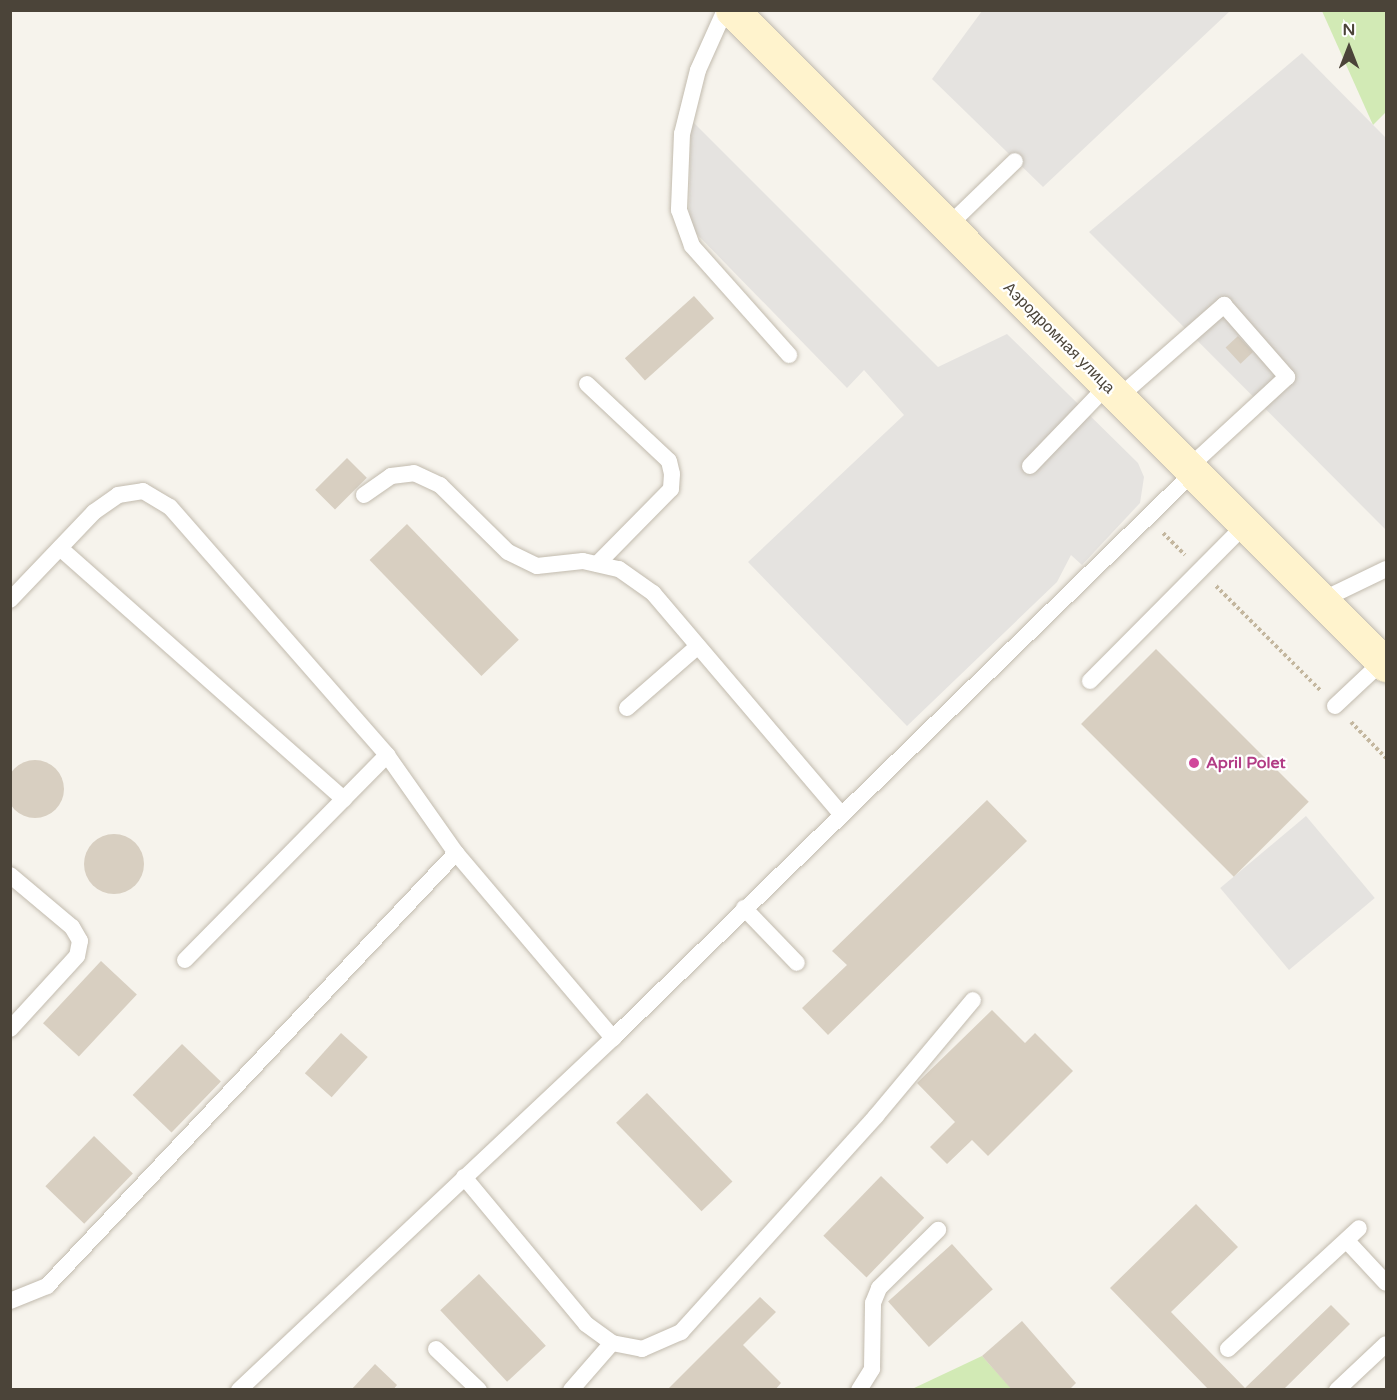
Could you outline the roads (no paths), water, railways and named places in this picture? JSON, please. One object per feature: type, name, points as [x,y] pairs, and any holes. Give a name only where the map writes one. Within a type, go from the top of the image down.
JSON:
[{"type":"street","name":"Аэродромная улица","points":[[732,10],[1113,392],[1324,599],[1385,663]]},
{"type":"lane","points":[[725,10],[698,70],[682,134],[679,210],[692,246],[789,355]]},
{"type":"lane","points":[[948,226],[1015,161]]},
{"type":"lane","points":[[239,1389],[612,1038],[840,813],[1071,595],[1145,515],[1287,377],[1224,305],[1113,392],[1029,466]]},
{"type":"lane","points":[[587,384],[669,461],[672,474],[671,489],[597,564]]},
{"type":"lane","points":[[364,495],[391,476],[414,472],[440,485],[508,552],[537,566],[583,561],[620,569],[653,593],[840,813]]},
{"type":"lane","points":[[10,600],[94,512],[118,495],[143,491],[170,507],[387,755],[456,853],[612,1038]]},
{"type":"lane","points":[[1090,681],[1247,523]]},
{"type":"lane","points":[[60,548],[344,799]]},
{"type":"lane","points":[[1324,599],[1386,569]]},
{"type":"lane","points":[[627,708],[698,646]]},
{"type":"lane","points":[[1335,705],[1385,663]]},
{"type":"lane","points":[[185,960],[387,755]]},
{"type":"lane","points":[[10,1301],[47,1286],[456,853]]},
{"type":"lane","points":[[10,875],[72,927],[80,941],[77,956],[10,1029]]},
{"type":"lane","points":[[744,908],[797,963]]},
{"type":"lane","points":[[464,1178],[586,1324],[612,1343],[642,1349],[681,1332],[876,1116],[973,999]]},
{"type":"lane","points":[[1228,1349],[1359,1228]]},
{"type":"lane","points":[[859,1389],[872,1370],[873,1303],[879,1288],[938,1230]]},
{"type":"lane","points":[[1347,1241],[1386,1283]]},
{"type":"lane","points":[[571,1389],[612,1343]]},
{"type":"lane","points":[[1337,1389],[1386,1344]]},
{"type":"lane","points":[[436,1349],[480,1389]]},
{"type":"place","name":"April Polet","points":[[1194,763]]}]
